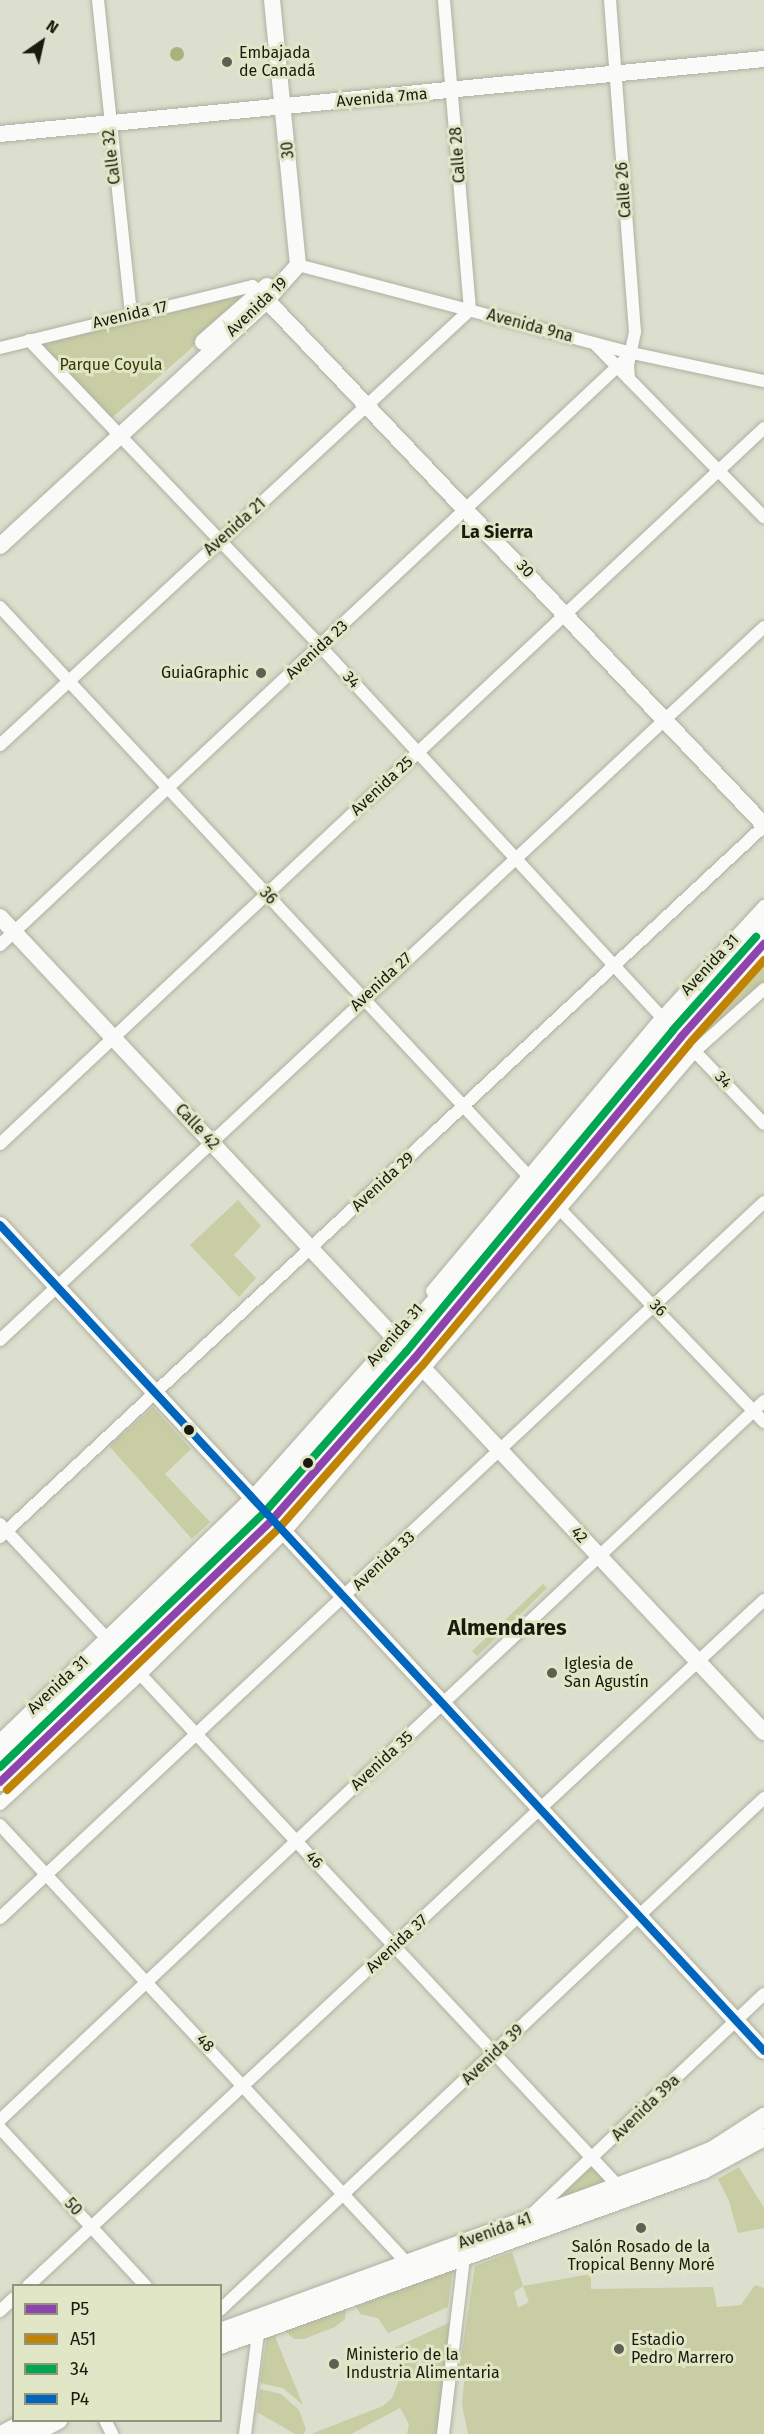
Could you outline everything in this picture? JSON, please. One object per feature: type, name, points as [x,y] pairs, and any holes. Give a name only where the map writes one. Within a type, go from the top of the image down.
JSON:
[{"type":"main road","name":"30","points":[[272,0],[298,265]]},
{"type":"main road","name":"Avenida 7ma","points":[[0,134],[108,121],[454,92],[764,59]]},
{"type":"main road","name":"Avenida 19","points":[[0,530],[113,432],[298,265]]},
{"type":"main road","name":"30","points":[[262,296],[370,404],[764,825]]},
{"type":"main road","name":"Avenida 19","points":[[0,546],[113,432]]},
{"type":"main road","name":"Calle 42","points":[[0,916],[397,1341]]},
{"type":"main road","name":"Avenida 31","points":[[0,1757],[267,1514],[419,1364],[542,1191],[671,1026],[764,923]]},
{"type":"main road","name":"Avenida 31","points":[[671,1026],[764,944]]},
{"type":"main road","name":"Avenida 31","points":[[267,1514],[397,1341],[542,1191]]},
{"type":"main road","points":[[0,1225],[764,2051]]},
{"type":"main road","name":"42","points":[[397,1341],[764,1732]]},
{"type":"main road","name":"Avenida 31","points":[[0,1782],[117,1649]]},
{"type":"main road","points":[[736,2020],[764,2041]]},
{"type":"main road","name":"Avenida 41","points":[[222,2332],[258,2323],[464,2258],[623,2191],[713,2150],[764,2117]]},
{"type":"main road","name":"Avenida 41","points":[[222,2344],[258,2323],[407,2263],[526,2220],[703,2170],[764,2138]]},
{"type":"main road","points":[[3,2434],[28,2422]]},
{"type":"main road","points":[[32,2434],[56,2422]]},
{"type":"street","name":"Calle 32","points":[[98,0],[108,121],[131,314]]},
{"type":"street","name":"Calle 28","points":[[444,0],[454,92],[470,310]]},
{"type":"street","name":"Calle 26","points":[[610,0],[618,75],[635,332],[633,353],[628,365],[629,379]]},
{"type":"street","name":"Avenida 9na","points":[[298,265],[633,353],[764,381]]},
{"type":"street","name":"Avenida 17","points":[[0,348],[252,286],[262,296]]},
{"type":"street","name":"Avenida 21","points":[[0,745],[470,310]]},
{"type":"street","name":"34","points":[[29,340],[113,432],[321,646],[613,964],[764,1124]]},
{"type":"street","points":[[594,343],[764,517]]},
{"type":"street","name":"Avenida 23","points":[[0,945],[633,353]]},
{"type":"street","name":"Avenida 25","points":[[0,1144],[566,613],[720,472],[764,428]]},
{"type":"street","name":"36","points":[[0,607],[463,1107],[655,1305],[764,1422]]},
{"type":"street","name":"Avenida 27","points":[[0,1340],[764,627]]},
{"type":"street","name":"Avenida 29","points":[[2,1531],[312,1250],[613,964],[764,825]]},
{"type":"street","name":"Avenida 31","points":[[542,1191],[764,906]]},
{"type":"street","name":"Avenida 31","points":[[542,1191],[764,989]]},
{"type":"street","name":"Avenida 33","points":[[0,1918],[345,1598],[764,1202]]},
{"type":"street","name":"Avenida 35","points":[[0,2120],[296,1840],[444,1705],[764,1401]]},
{"type":"street","name":"Avenida 31","points":[[0,1804],[141,1674],[267,1514]]},
{"type":"street","name":"46","points":[[2,1531],[141,1674],[623,2191]]},
{"type":"street","name":"Avenida 37","points":[[30,2284],[395,1947],[540,1808],[764,1600]]},
{"type":"street","name":"Avenida 31","points":[[0,1740],[117,1649]]},
{"type":"street","name":"Avenida 39","points":[[222,2308],[495,2053],[638,1914],[764,1798]]},
{"type":"street","name":"48","points":[[0,1825],[147,1980],[343,2196],[407,2263]]},
{"type":"street","name":"Avenida 39a","points":[[526,2220],[764,1994]]},
{"type":"street","name":"50","points":[[0,2128],[144,2284]]},
{"type":"street","points":[[443,2434],[464,2258]]},
{"type":"street","points":[[0,2311],[12,2300]]},
{"type":"street","points":[[245,2434],[258,2323]]},
{"type":"green space","name":"Parque Coyula","points":[[238,293],[241,298],[186,353],[107,422],[36,342]]},
{"type":"green space","points":[[764,944],[764,989],[697,1049],[681,1037]]},
{"type":"green space","points":[[748,948],[416,1344],[413,1341]]},
{"type":"green space","points":[[238,1200],[261,1226],[234,1255],[256,1278],[239,1297],[190,1245]]},
{"type":"green space","points":[[398,1359],[401,1361],[296,1517],[293,1515]]},
{"type":"green space","points":[[153,1407],[191,1449],[165,1474],[210,1522],[192,1539],[109,1446]]},
{"type":"green space","points":[[543,1584],[547,1588],[477,1656],[472,1651]]},
{"type":"green space","points":[[593,2159],[618,2185],[526,2220]]},
{"type":"green space","points":[[739,2167],[764,2208],[764,2228],[738,2233],[729,2201],[718,2179]]},
{"type":"green space","name":"Estadio Pedro Marrero","points":[[512,2252],[523,2286],[591,2274],[591,2289],[713,2287],[717,2307],[741,2305],[755,2285],[764,2288],[764,2434],[468,2434],[462,2404],[465,2371],[459,2370],[475,2266]],"holes":[[[523,2286],[529,2302],[518,2308],[514,2292]]]},
{"type":"green space","points":[[453,2269],[448,2307],[388,2333],[378,2318],[360,2314],[356,2306]]},
{"type":"green space","points":[[346,2308],[345,2319],[335,2327],[304,2339],[294,2339],[283,2329]]},
{"type":"green space","points":[[453,2321],[438,2434],[407,2434],[409,2424],[400,2408],[351,2434],[311,2434],[383,2406],[392,2398],[400,2378],[394,2348]]},
{"type":"green space","points":[[274,2334],[303,2405],[283,2388],[260,2383],[267,2336]]},
{"type":"green space","points":[[260,2389],[281,2394],[299,2410],[306,2430],[303,2434],[295,2434],[257,2412]]},
{"type":"shaded area","points":[[174,47],[180,47],[184,54],[180,61],[174,61],[170,57],[170,51]]},
{"type":"transit line","name":"34","points":[[0,1767],[264,1513],[406,1352],[673,1030],[756,937]]},
{"type":"transit line","name":"P5","points":[[0,1782],[272,1520],[414,1359],[681,1037],[764,944]]},
{"type":"transit line","name":"A51","points":[[7,1790],[280,1527],[422,1366],[689,1044],[764,960]]},
{"type":"transit line","name":"P4","points":[[0,1225],[764,2051]]},
{"type":"place","name":"Embajada de Canadá","points":[[227,62]]},
{"type":"place","name":"GuiaGraphic","points":[[261,673]]},
{"type":"place","name":"Iglesia de San Agustín","points":[[552,1673]]},
{"type":"place","name":"Salón Rosado de la Tropical Benny Moré","points":[[641,2228]]},
{"type":"place","name":"Estadio Pedro Marrero","points":[[619,2349]]},
{"type":"place","name":"Ministerio de la Industria Alimentaria","points":[[334,2364]]},
{"type":"district","name":"La Sierra","points":[[497,532]]},
{"type":"district","name":"Almendares","points":[[507,1628]]}]
